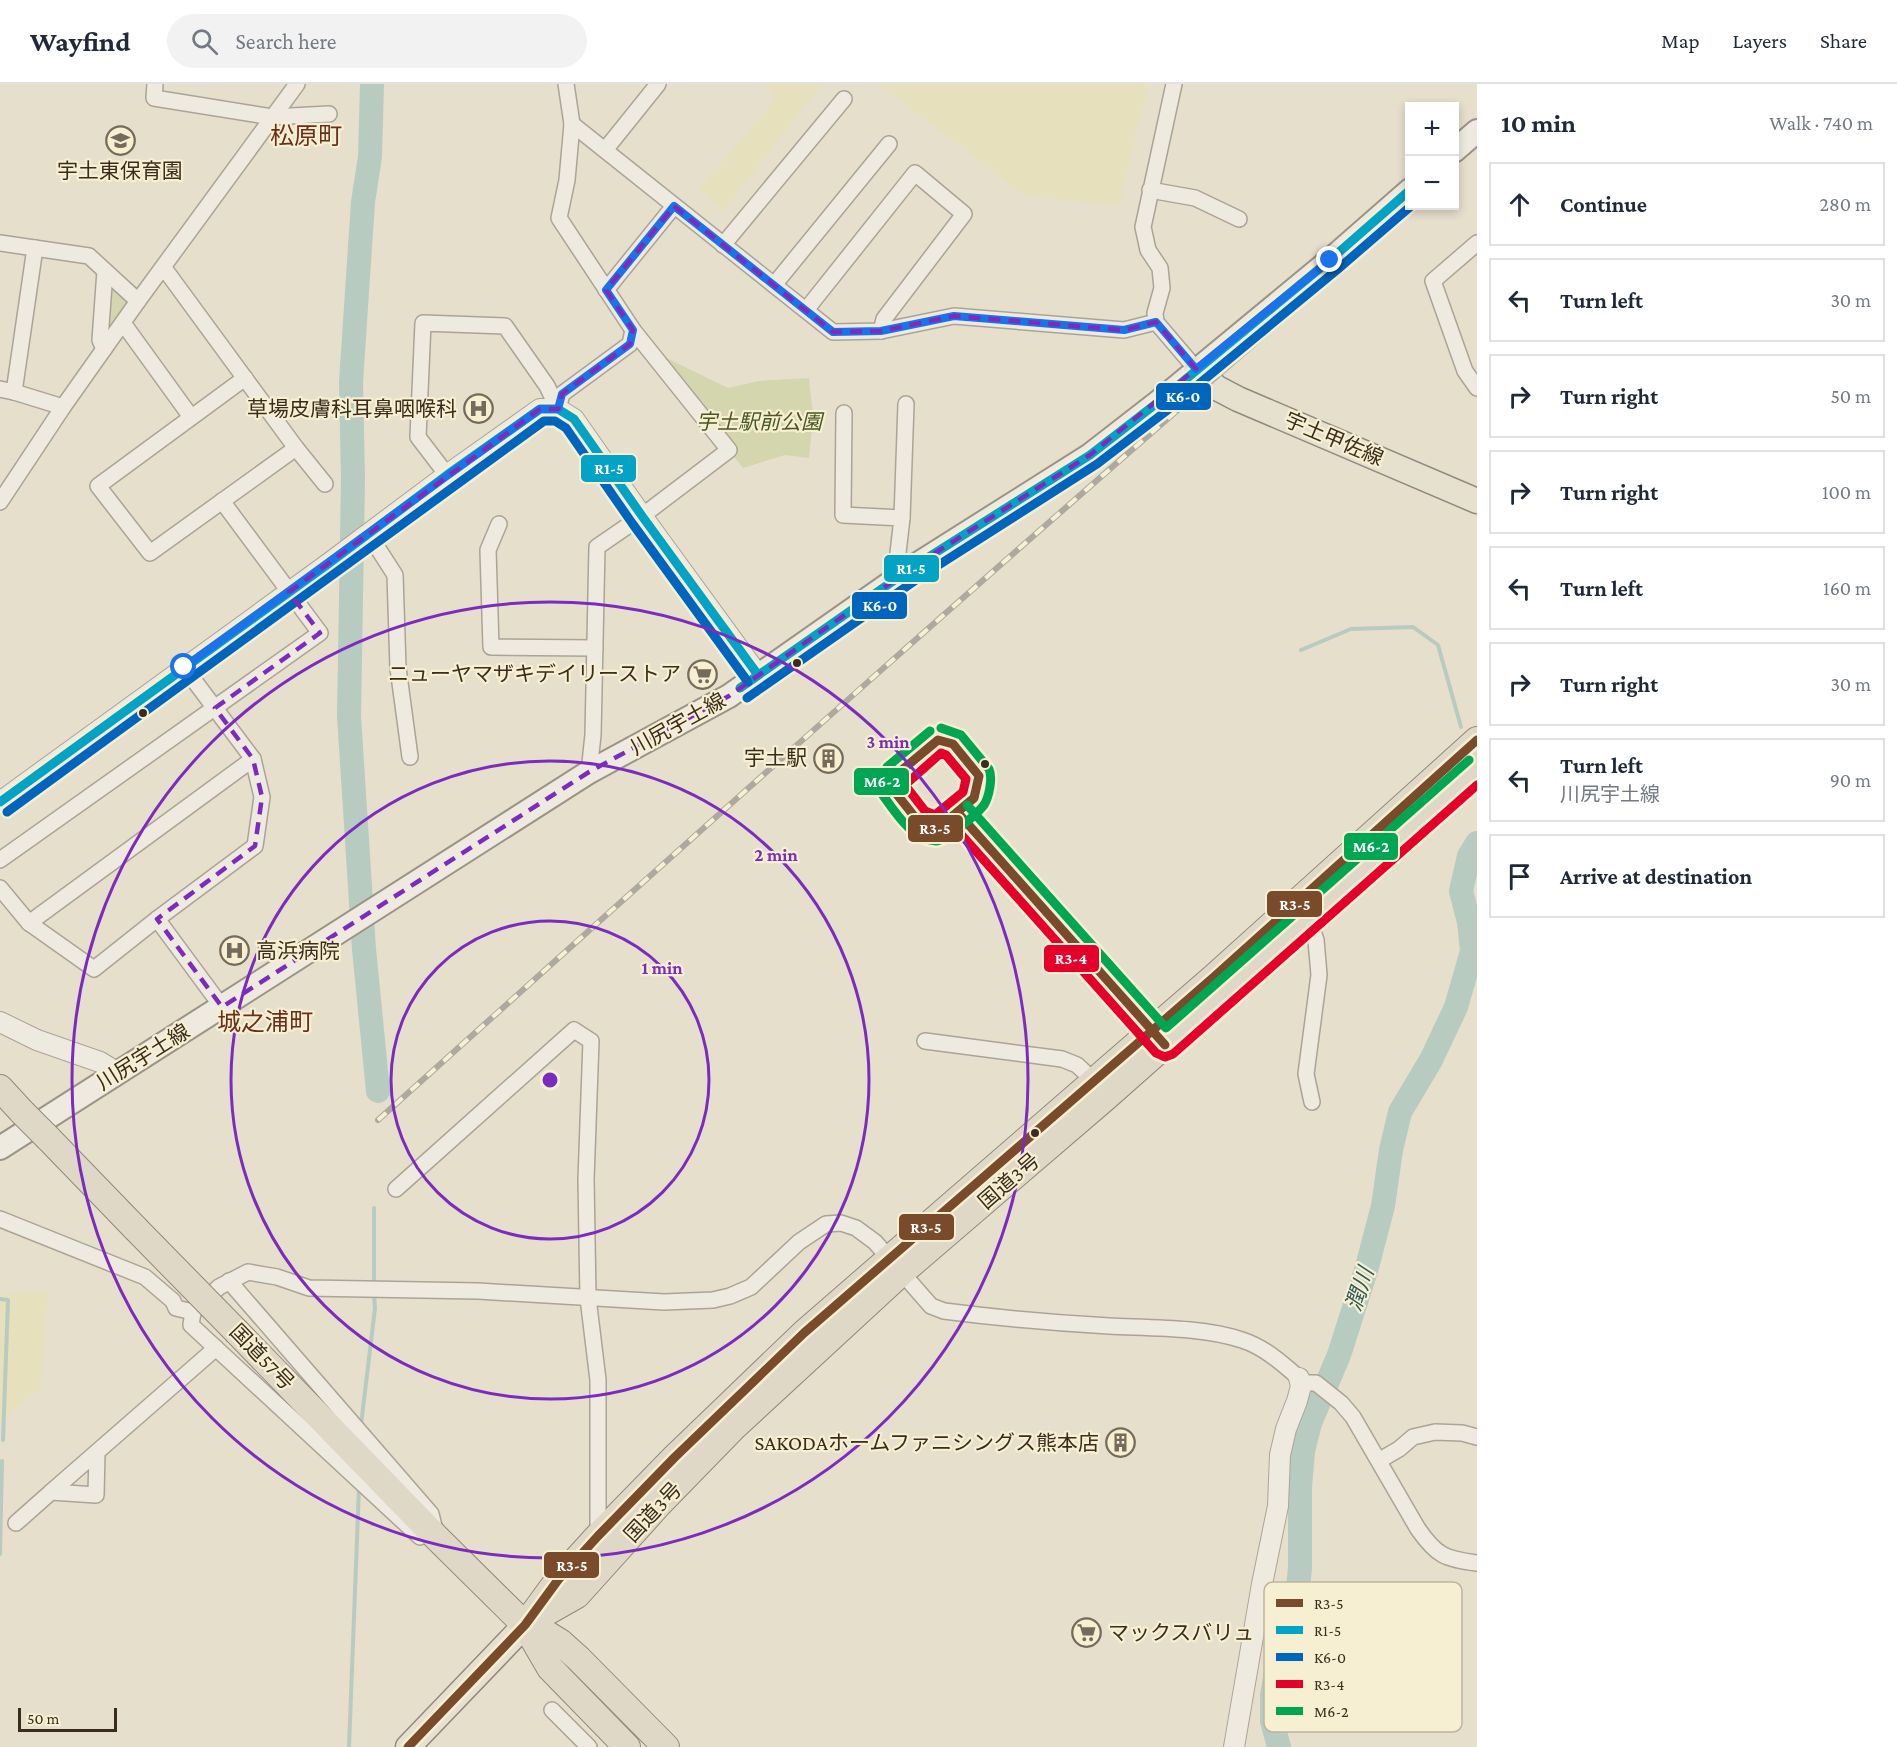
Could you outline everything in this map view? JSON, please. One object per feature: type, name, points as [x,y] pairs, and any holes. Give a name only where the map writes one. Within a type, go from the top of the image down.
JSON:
[{"type":"highway","name":"国道3号","points":[[525,1625],[577,1595],[659,1504],[895,1266],[1093,1080],[1159,1037],[1291,909],[1477,740]]},
{"type":"highway","name":"国道3号","points":[[525,1625],[558,1580],[598,1536],[675,1457],[804,1333],[895,1266],[1159,1037],[1308,919],[1477,770]]},
{"type":"highway","name":"国道57号","points":[[0,1088],[437,1538],[525,1625]]},
{"type":"highway","points":[[525,1625],[550,1668],[627,1747]]},
{"type":"highway","points":[[525,1625],[547,1634],[566,1647],[666,1747]]},
{"type":"main road","points":[[1459,147],[1477,131]]},
{"type":"main road","name":"川尻宇土線","points":[[0,1148],[589,772],[729,696],[896,579],[1090,455],[1330,260],[1405,194]]},
{"type":"main road","name":"宇土甲佐線","points":[[1196,369],[1217,388],[1238,399],[1477,501]]},
{"type":"main road","points":[[408,1747],[525,1625]]},
{"type":"street","points":[[155,84],[154,98],[272,117],[329,114]]},
{"type":"street","points":[[0,502],[63,407],[138,301],[297,84]]},
{"type":"street","points":[[566,84],[572,124],[567,180],[559,218],[633,330],[729,450],[597,547],[593,735],[589,772]]},
{"type":"street","points":[[605,150],[658,84]]},
{"type":"street","points":[[1174,84],[1143,227],[1149,250],[1160,268],[1162,288],[1155,314],[1156,322],[1196,369]]},
{"type":"street","points":[[723,245],[844,99]]},
{"type":"street","points":[[572,124],[833,332],[881,331],[954,316],[1124,330],[1156,322]]},
{"type":"street","points":[[774,285],[889,144]]},
{"type":"street","points":[[806,310],[915,173],[964,214],[884,319],[881,331]]},
{"type":"street","points":[[1150,190],[1194,198],[1239,219]]},
{"type":"street","points":[[606,290],[674,206]]},
{"type":"street","points":[[0,243],[89,256],[138,301]]},
{"type":"street","points":[[1477,243],[1433,281],[1465,371],[1477,388]]},
{"type":"street","points":[[35,248],[7,390],[63,407]]},
{"type":"street","points":[[164,268],[325,484]]},
{"type":"street","points":[[104,349],[100,340],[105,271]]},
{"type":"street","points":[[123,323],[191,417]]},
{"type":"street","points":[[447,475],[418,437],[423,323],[505,326],[547,386],[558,409]]},
{"type":"street","points":[[558,409],[562,394],[630,344],[633,330]]},
{"type":"street","points":[[245,378],[98,486],[150,553],[296,448]]},
{"type":"street","points":[[896,579],[902,518],[906,404]]},
{"type":"street","points":[[0,802],[540,409],[558,409],[574,419],[758,675]]},
{"type":"street","points":[[844,413],[843,515],[902,518]]},
{"type":"street","points":[[0,860],[320,633],[222,501]]},
{"type":"street","points":[[499,524],[488,550],[491,647],[595,648]]},
{"type":"street","points":[[368,533],[395,575],[398,668],[410,757]]},
{"type":"street","points":[[0,888],[29,923],[94,969],[255,846],[262,797],[253,759],[184,667]]},
{"type":"street","points":[[29,923],[253,759]]},
{"type":"street","points":[[958,813],[1159,1037]]},
{"type":"street","points":[[157,919],[222,1007]]},
{"type":"street","points":[[1308,919],[1316,940],[1319,975],[1306,1074],[1312,1102]]},
{"type":"street","points":[[0,1022],[37,1040],[100,1062],[118,1073]]},
{"type":"street","points":[[396,1189],[574,1030],[591,1041],[586,1179],[588,1298],[598,1380],[598,1536]]},
{"type":"street","points":[[925,1041],[1062,1059],[1077,1065],[1093,1080]]},
{"type":"street","points":[[0,1219],[145,1277],[176,1308],[193,1312]]},
{"type":"street","points":[[229,1281],[431,1514],[437,1538],[426,1542],[191,1325],[193,1312],[219,1287],[229,1281],[248,1272],[277,1277],[309,1288],[478,1291],[690,1302],[730,1296],[751,1287],[799,1242],[826,1224],[841,1223],[856,1228],[875,1242],[931,1306],[944,1311],[1227,1335],[1260,1348],[1305,1381],[1341,1403],[1353,1417],[1380,1460],[1418,1529],[1437,1552],[1451,1559],[1477,1563]]},
{"type":"street","points":[[16,1523],[216,1348]]},
{"type":"street","points":[[1234,1747],[1278,1506],[1281,1449],[1305,1381]]},
{"type":"street","points":[[1380,1460],[1399,1449],[1413,1437],[1435,1432],[1462,1433],[1477,1437]]},
{"type":"street","points":[[51,1492],[96,1495],[97,1452]]},
{"type":"street","points":[[552,1710],[589,1747]]},
{"type":"highlighted area","points":[[674,206],[833,332],[881,331],[954,316],[1124,330],[1156,322],[1196,369],[1090,455],[916,565],[729,696],[589,772],[222,1007],[157,919],[255,846],[262,797],[253,759],[215,708],[320,633],[289,592],[540,409],[558,409],[562,394],[630,344],[633,330],[606,290]]},
{"type":"shaded area","points":[[763,84],[822,84],[723,211],[699,189],[777,97]]},
{"type":"shaded area","points":[[879,84],[1151,84],[1145,97],[1119,206],[1025,196]]},
{"type":"shaded area","points":[[48,1290],[40,1389],[0,1424],[0,1295]]},
{"type":"green space","points":[[105,271],[138,301],[104,349]]},
{"type":"green space","name":"宇土駅前公園","points":[[648,349],[728,388],[759,381],[809,378],[813,417],[809,458],[785,455],[743,468]]},
{"type":"waterway","points":[[372,84],[370,157],[363,202],[351,382],[353,479],[349,716],[364,949],[378,1091]]},
{"type":"waterway","points":[[1301,650],[1351,629],[1413,627],[1438,645],[1461,727]]},
{"type":"waterway","name":"潤川","points":[[1299,1582],[1303,1451],[1310,1423],[1339,1355],[1367,1267],[1383,1206],[1391,1150],[1400,1112],[1431,1060],[1456,1007],[1472,951],[1469,922],[1461,891],[1469,856],[1477,843]]},
{"type":"waterway","points":[[374,1208],[374,1285]]},
{"type":"waterway","points":[[361,1425],[375,1308],[374,1293]]},
{"type":"waterway","points":[[0,1299],[8,1300],[3,1440]]},
{"type":"waterway","points":[[0,1554],[2,1461]]},
{"type":"waterway","points":[[349,1747],[359,1487]]},
{"type":"waterway","name":"潤川","points":[[1275,1732],[1279,1747]]},
{"type":"railway","points":[[378,1120],[746,790],[1366,248]]},
{"type":"transit line","name":"R1-5","points":[[740,688],[916,565],[1090,455],[1157,403],[1330,260],[1405,194]]},
{"type":"transit line","name":"K6-0","points":[[747,698],[923,575],[1097,464],[1165,412],[1406,210]]},
{"type":"transit line","name":"R1-5","points":[[0,802],[540,409],[558,409],[574,419],[758,675]]},
{"type":"transit line","name":"K6-0","points":[[7,812],[544,421],[555,421],[566,428],[748,682]]},
{"type":"transit line","name":"M6-2","points":[[930,731],[887,767],[879,788],[905,824],[919,836],[936,841],[954,832],[981,809],[987,797],[990,782],[989,769],[961,735],[941,728]]},
{"type":"transit line","name":"R3-5","points":[[938,740],[953,744],[979,776],[974,798],[937,829],[918,821],[891,787],[896,775],[938,740]]},
{"type":"transit line","name":"R3-5","points":[[408,1747],[525,1625],[558,1580],[598,1536],[675,1457],[804,1333],[1214,977],[1477,740]]},
{"type":"transit line","name":"R3-4","points":[[941,753],[946,755],[966,779],[963,792],[935,815],[925,811],[905,785],[941,753]]},
{"type":"transit line","name":"M6-2","points":[[967,805],[1166,1028],[1469,760]]},
{"type":"transit line","name":"R3-4","points":[[949,821],[1156,1053],[1165,1057],[1173,1054],[1477,785]]},
{"type":"transit line","name":"R3-5","points":[[958,813],[1165,1045]]},
{"type":"place","name":"宇土東保育園","points":[[120,140]]},
{"type":"place","name":"草場皮膚科耳鼻咽喉科","points":[[478,409]]},
{"type":"place","name":"ニューヤマザキデイリーストア","points":[[702,674]]},
{"type":"place","name":"宇土駅","points":[[828,758]]},
{"type":"place","name":"高浜病院","points":[[235,951]]},
{"type":"place","name":"SAKODAホームファニシングス熊本店","points":[[1120,1443]]},
{"type":"place","name":"マックスバリュ","points":[[1087,1633]]},
{"type":"district","name":"松原町","points":[[306,136]]},
{"type":"district","name":"城之浦町","points":[[265,1022]]},
{"type":"route","points":[[184,667],[540,409],[558,409],[562,394],[630,344],[633,330],[606,290],[674,206],[833,332],[881,331],[954,316],[1124,330],[1156,322],[1196,369],[1330,260]]}]
